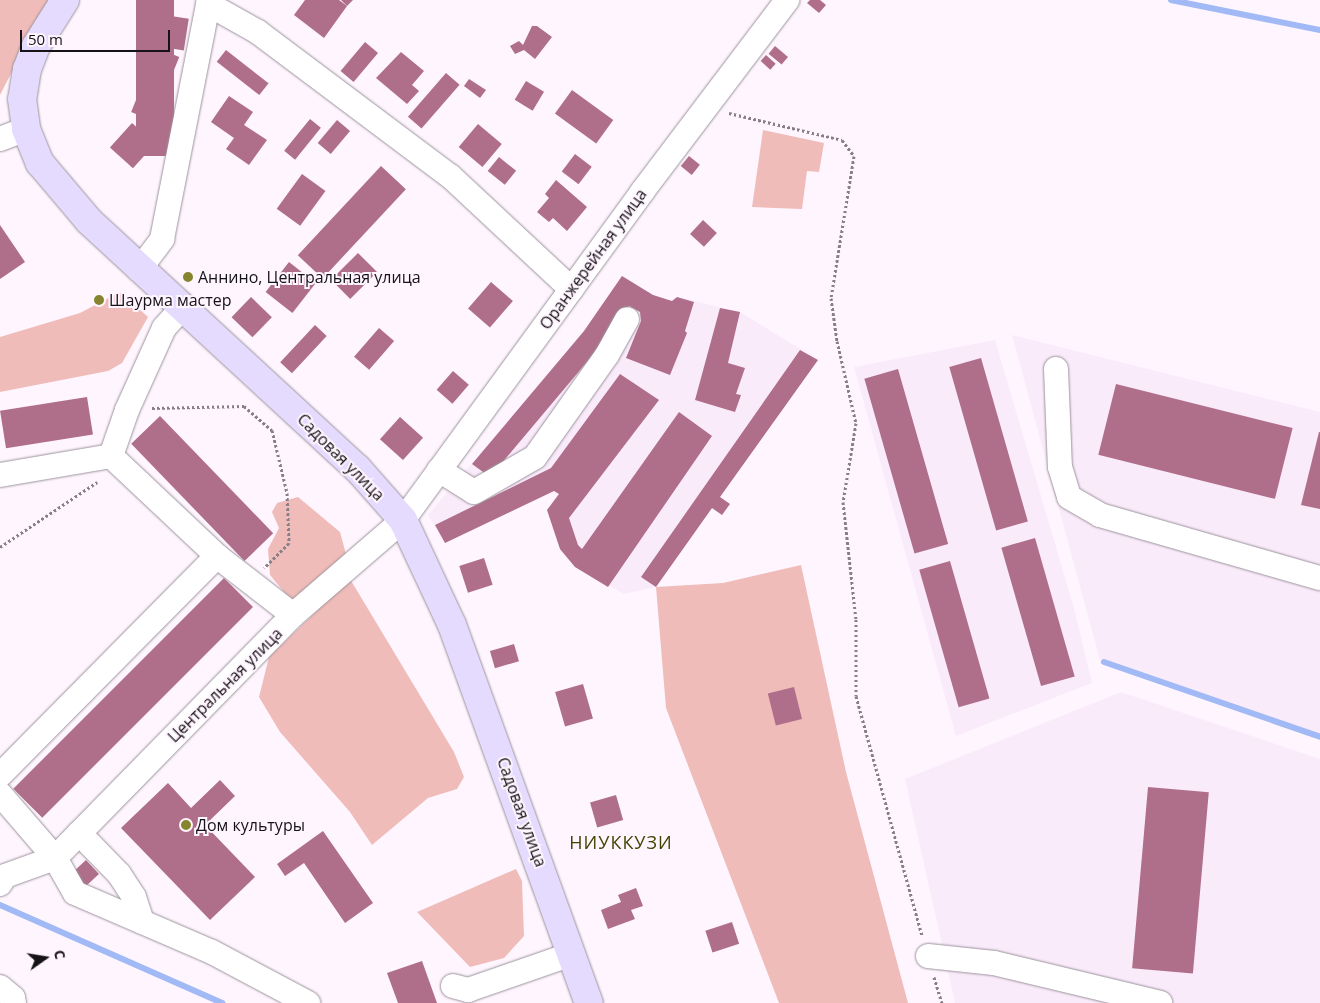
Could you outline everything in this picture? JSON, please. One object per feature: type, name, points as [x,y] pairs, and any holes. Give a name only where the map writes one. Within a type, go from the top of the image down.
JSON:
[{"type":"main road","name":"Садовая улица","points":[[65,0],[36,46],[27,69],[22,99],[26,130],[40,163],[61,191],[139,270],[358,468],[403,520],[452,625],[589,1003]]},
{"type":"street","name":"Оранжерейная улица","points":[[403,520],[571,289],[787,0]]},
{"type":"street","points":[[139,270],[162,240],[208,2],[258,32],[450,176],[571,289]]},
{"type":"street","points":[[0,139],[26,130]]},
{"type":"street","points":[[111,456],[127,410],[164,328],[182,308]]},
{"type":"street","points":[[439,470],[474,492],[535,457],[607,355],[627,319]]},
{"type":"street","points":[[1056,369],[1060,467],[1069,497],[1100,515],[1320,578]]},
{"type":"street","points":[[0,475],[111,456]]},
{"type":"street","points":[[111,456],[217,556],[293,615]]},
{"type":"street","name":"Центральная улица","points":[[55,858],[293,615],[403,520]]},
{"type":"street","points":[[0,775],[217,556]]},
{"type":"street","points":[[0,794],[55,858],[75,893],[212,952],[308,1003]]},
{"type":"street","points":[[79,833],[119,874],[134,897],[142,922]]},
{"type":"street","points":[[0,884],[6,876],[55,858]]},
{"type":"street","points":[[452,986],[468,990],[572,954]]},
{"type":"street","points":[[928,956],[994,963],[1160,1003]]},
{"type":"street","points":[[0,987],[13,998],[14,1003]]},
{"type":"path","points":[[706,107],[842,140],[854,156],[831,298],[837,341],[856,424],[843,502],[856,618],[856,696],[942,1003]]},
{"type":"path","points":[[127,410],[244,406],[272,430],[287,493],[289,544],[250,582]]},
{"type":"path","points":[[0,547],[100,480]]},
{"type":"shaded area","points":[[0,0],[49,0],[0,95]]},
{"type":"shaded area","points":[[763,130],[824,143],[819,172],[807,171],[802,209],[752,207]]},
{"type":"shaded area","points":[[622,276],[653,295],[672,301],[677,297],[740,312],[818,360],[720,497],[730,504],[722,515],[712,508],[656,587],[624,594],[575,567],[560,549],[547,510],[559,494],[554,491],[445,543],[428,515],[584,331]]},
{"type":"shaded area","points":[[120,292],[148,317],[122,363],[108,371],[0,392],[0,337],[80,313]]},
{"type":"shaded area","points":[[1012,335],[1320,412],[1320,739],[1101,664]]},
{"type":"shaded area","points":[[995,340],[1074,608],[1092,683],[956,736],[854,367]]},
{"type":"shaded area","points":[[298,497],[340,532],[347,558],[303,599],[289,598],[270,575],[268,549],[279,528],[272,512],[277,503]]},
{"type":"shaded area","points":[[801,565],[846,772],[908,1003],[779,1003],[666,708],[656,587],[723,583]]},
{"type":"shaded area","points":[[350,579],[454,752],[464,777],[457,789],[428,798],[372,845],[350,812],[280,732],[259,697],[269,657]]},
{"type":"shaded area","points":[[1121,692],[1320,759],[1320,1003],[955,1003],[905,779]]},
{"type":"shaded area","points":[[516,869],[522,881],[524,936],[504,958],[470,967],[417,912]]},
{"type":"building","points":[[136,0],[174,0],[174,156],[136,156]]},
{"type":"building","points":[[305,0],[339,0],[347,6],[324,38],[294,15]]},
{"type":"building","points":[[341,0],[353,0],[347,6]]},
{"type":"building","points":[[810,0],[820,0],[826,5],[819,13],[807,3]]},
{"type":"building","points":[[171,16],[189,19],[184,50],[166,48]]},
{"type":"building","points":[[532,26],[537,26],[552,37],[535,59],[524,50],[515,54],[510,46],[519,41],[523,45]]},
{"type":"building","points":[[365,42],[378,53],[354,82],[341,71]]},
{"type":"building","points":[[775,46],[788,57],[782,65],[769,54]]},
{"type":"building","points":[[157,48],[179,57],[153,121],[131,112]]},
{"type":"building","points":[[226,50],[269,83],[259,95],[217,62]]},
{"type":"building","points":[[401,52],[424,71],[412,85],[419,91],[407,104],[376,78]]},
{"type":"building","points":[[766,55],[776,64],[770,70],[761,61]]},
{"type":"building","points":[[446,73],[460,85],[422,129],[408,117]]},
{"type":"building","points":[[469,79],[486,90],[480,98],[464,86]]},
{"type":"building","points":[[526,81],[544,92],[533,111],[515,100]]},
{"type":"building","points":[[572,90],[613,120],[596,143],[555,113]]},
{"type":"building","points":[[229,96],[253,112],[244,125],[267,140],[249,165],[226,149],[234,138],[211,122]]},
{"type":"building","points":[[310,119],[321,128],[295,160],[284,151]]},
{"type":"building","points":[[337,120],[350,131],[331,154],[318,143]]},
{"type":"building","points":[[132,123],[155,144],[133,168],[110,148]]},
{"type":"building","points":[[478,124],[502,144],[482,167],[459,147]]},
{"type":"building","points":[[575,154],[592,167],[579,184],[562,172]]},
{"type":"building","points":[[689,156],[700,165],[692,175],[681,166]]},
{"type":"building","points":[[499,157],[516,171],[505,185],[488,171]]},
{"type":"building","points":[[381,166],[406,189],[323,278],[298,255]]},
{"type":"building","points":[[302,174],[325,191],[300,226],[277,209]]},
{"type":"building","points":[[556,180],[587,207],[567,231],[553,218],[549,222],[537,212],[549,198],[545,194]]},
{"type":"building","points":[[703,220],[717,233],[704,247],[690,234]]},
{"type":"building","points":[[0,225],[25,262],[0,279]]},
{"type":"building","points":[[358,253],[377,272],[350,299],[331,280]]},
{"type":"building","points":[[289,262],[316,283],[292,313],[266,292]]},
{"type":"building","points":[[622,276],[653,295],[672,301],[677,297],[694,302],[685,331],[687,333],[670,375],[626,358],[641,321],[640,312],[629,306],[602,344],[490,477],[472,464],[584,331]]},
{"type":"building","points":[[491,282],[513,301],[490,327],[468,308]]},
{"type":"building","points":[[251,297],[272,317],[252,337],[232,317]]},
{"type":"building","points":[[720,308],[740,312],[728,363],[745,368],[736,394],[741,395],[735,412],[695,400]]},
{"type":"building","points":[[315,325],[327,336],[292,373],[280,362]]},
{"type":"building","points":[[379,328],[394,341],[369,370],[354,357]]},
{"type":"building","points":[[800,350],[818,360],[720,497],[730,504],[722,515],[712,508],[656,587],[641,577]]},
{"type":"building","points":[[981,358],[1028,521],[996,531],[949,367]]},
{"type":"building","points":[[898,369],[948,544],[915,554],[864,379]]},
{"type":"building","points":[[453,371],[469,385],[452,404],[437,390]]},
{"type":"building","points":[[620,374],[659,400],[569,518],[578,545],[582,549],[679,412],[712,436],[608,587],[575,567],[560,549],[547,510],[559,494],[554,491],[445,543],[435,525],[551,468]]},
{"type":"building","points":[[1116,384],[1293,428],[1275,499],[1098,455]]},
{"type":"building","points":[[87,397],[93,435],[6,448],[0,411]]},
{"type":"building","points":[[160,416],[273,533],[244,561],[131,444]]},
{"type":"building","points":[[400,417],[423,438],[403,460],[380,439]]},
{"type":"building","points":[[1320,432],[1320,509],[1301,505]]},
{"type":"building","points":[[1035,538],[1075,676],[1041,686],[1001,548]]},
{"type":"building","points":[[484,558],[493,585],[468,593],[459,566]]},
{"type":"building","points":[[950,561],[989,698],[959,707],[919,570]]},
{"type":"building","points":[[224,578],[253,607],[42,818],[13,789]]},
{"type":"building","points":[[514,644],[519,661],[495,668],[490,651]]},
{"type":"building","points":[[583,684],[593,719],[565,727],[555,692]]},
{"type":"building","points":[[794,687],[802,719],[776,726],[768,694]]},
{"type":"building","points":[[220,780],[235,796],[205,825],[255,877],[210,920],[121,828],[168,783],[191,808]]},
{"type":"building","points":[[1148,787],[1209,792],[1193,974],[1132,968]]},
{"type":"building","points":[[616,795],[623,820],[597,827],[590,802]]},
{"type":"building","points":[[323,831],[373,903],[345,923],[304,863],[285,876],[277,864]]},
{"type":"building","points":[[86,860],[99,874],[84,888],[71,874]]},
{"type":"building","points":[[636,888],[643,906],[631,910],[635,919],[608,929],[601,910],[621,902],[618,895]]},
{"type":"building","points":[[732,922],[739,944],[712,953],[705,931]]},
{"type":"building","points":[[422,961],[437,1003],[398,1003],[387,973]]},
{"type":"waterway","points":[[1171,0],[1320,30]]},
{"type":"waterway","points":[[1104,662],[1320,737]]},
{"type":"waterway","points":[[0,905],[222,1003]]},
{"type":"place","name":"Аннино, Центральная улица","points":[[188,277]]},
{"type":"place","name":"Шаурма мастер","points":[[99,300]]},
{"type":"place","name":"Дом культуры","points":[[186,825]]},
{"type":"district","name":"НИУККУЗИ","points":[[621,842]]}]
